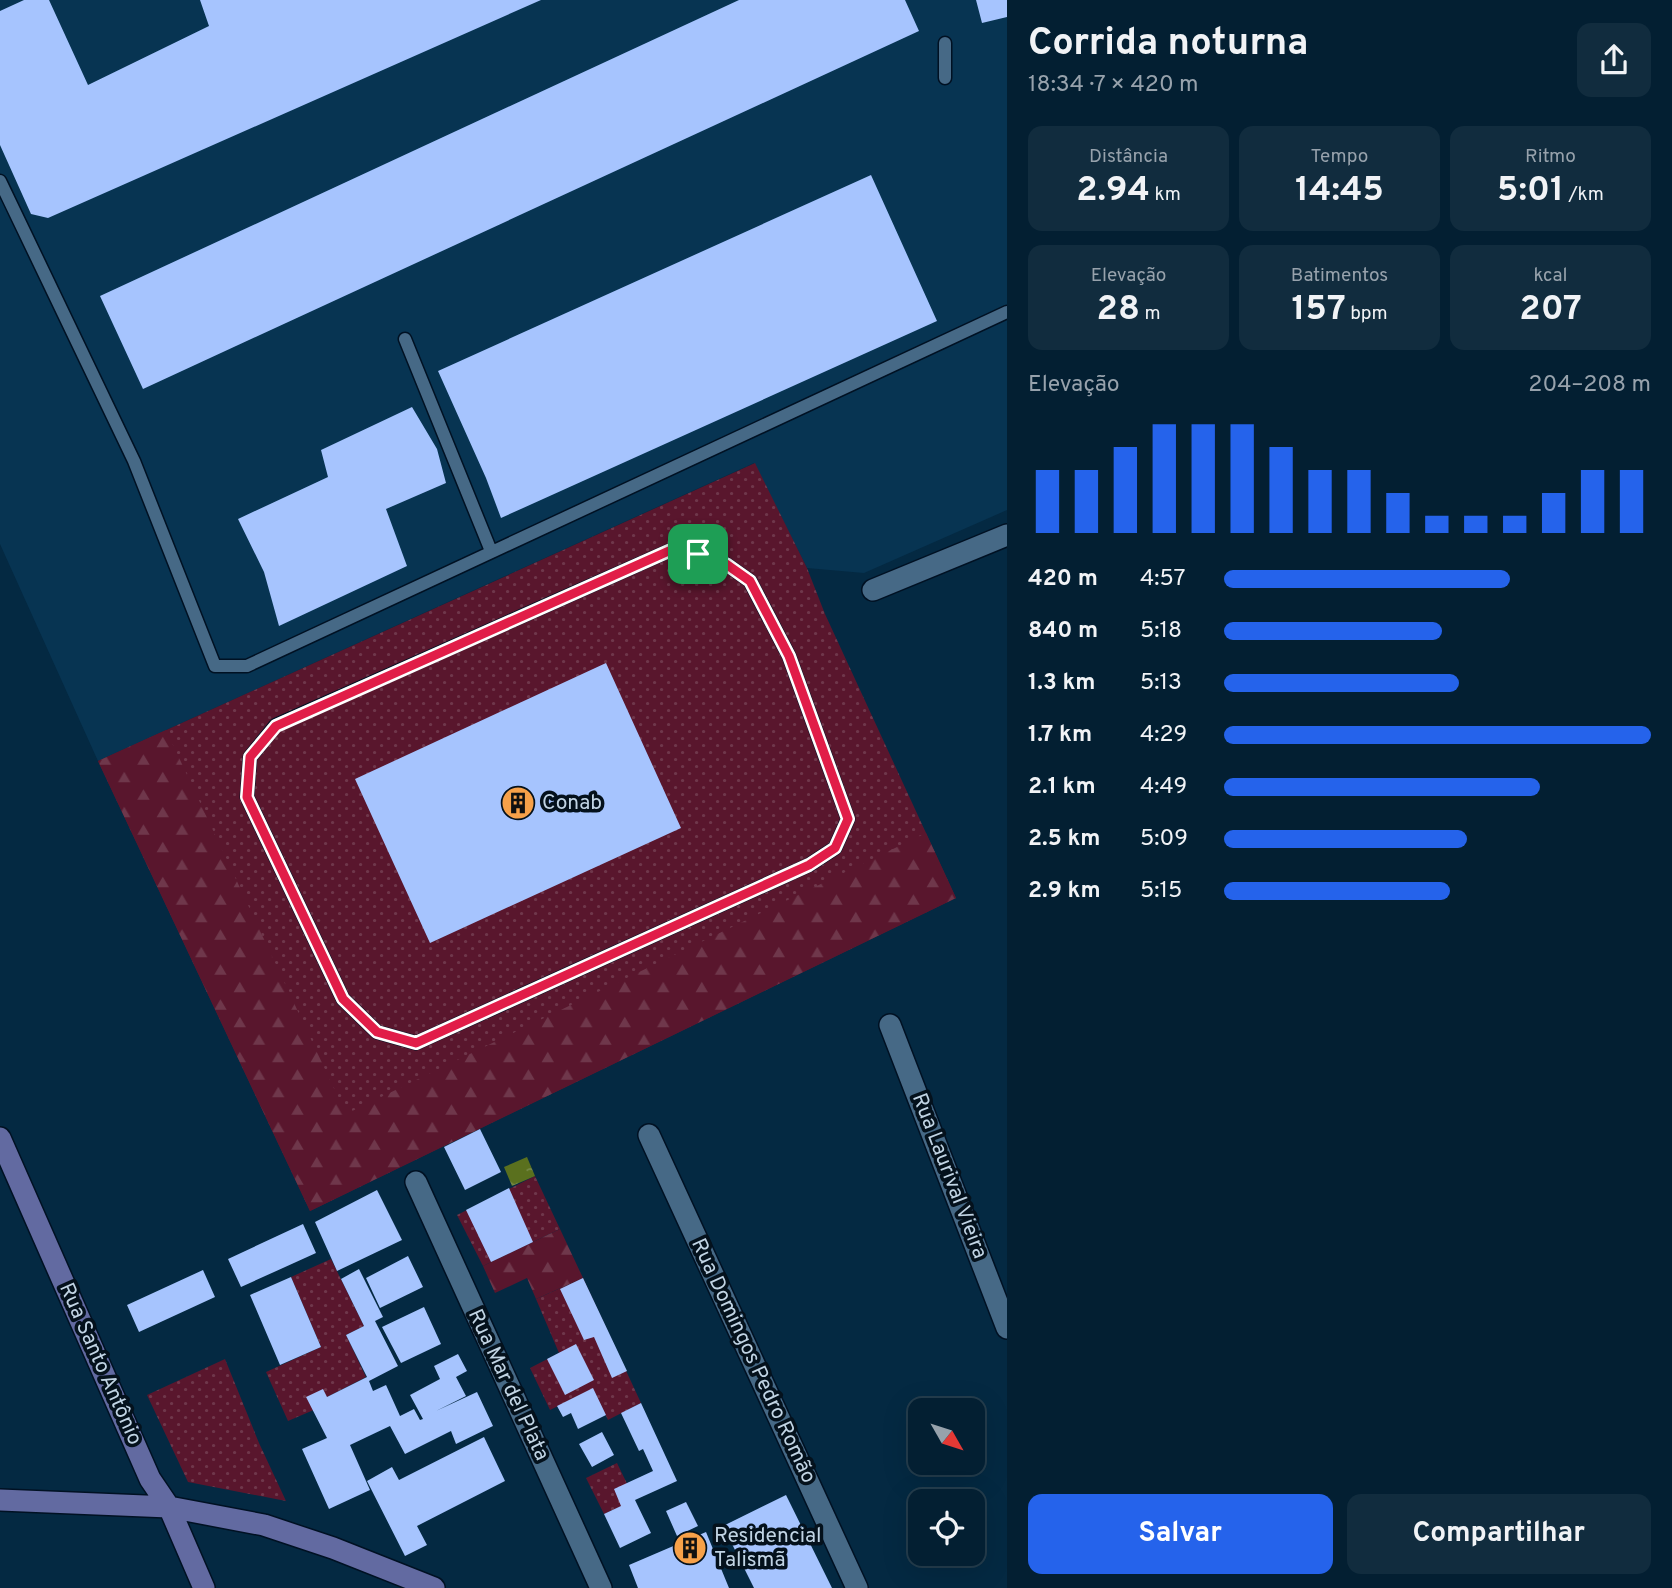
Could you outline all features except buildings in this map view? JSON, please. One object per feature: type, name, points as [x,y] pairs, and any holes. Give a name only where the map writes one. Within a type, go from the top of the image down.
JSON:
[{"type":"street","points":[[873,590],[1007,536]]},
{"type":"street","name":"Rua Laurival Vieira","points":[[890,1025],[1007,1328]]},
{"type":"street","name":"Rua Domingos Pedro Romão","points":[[649,1135],[857,1588]]},
{"type":"street","name":"Rua Santo Antônio","points":[[0,1138],[150,1479],[169,1507],[204,1588]]},
{"type":"street","name":"Rua Mar del Plata","points":[[416,1182],[601,1588]]},
{"type":"street","points":[[0,1500],[169,1507],[264,1525],[333,1548],[434,1588]]},
{"type":"lane","points":[[945,43],[945,78]]},
{"type":"lane","points":[[0,181],[134,461],[215,666],[247,666],[1007,312]]},
{"type":"lane","points":[[405,339],[491,551]]},
{"type":"lane","points":[[671,550],[698,554],[726,564],[750,581],[789,656],[848,819],[835,848],[809,865],[416,1043],[377,1032],[343,999],[247,797],[250,757],[276,726],[671,550]]},
{"type":"shaded area","points":[[0,0],[1007,0],[1007,510],[864,573],[807,568],[754,463],[98,761],[0,544]]},
{"type":"green space","points":[[755,463],[807,568],[825,614],[956,898],[310,1211],[98,761]]},
{"type":"green space","points":[[166,730],[346,1114],[926,833],[956,898],[310,1211],[98,761]]},
{"type":"green space","points":[[535,1176],[560,1229],[483,1266],[457,1215]]},
{"type":"green space","points":[[560,1229],[583,1278],[536,1299],[527,1278],[495,1293],[483,1266]]},
{"type":"green space","points":[[331,1259],[364,1326],[346,1335],[366,1377],[327,1397],[330,1403],[288,1421],[266,1372],[321,1347],[291,1277]]},
{"type":"green space","points":[[583,1278],[641,1403],[608,1420],[593,1389],[550,1410],[530,1368],[559,1353],[536,1299]]},
{"type":"green space","points":[[225,1359],[286,1501],[188,1482],[147,1395]]},
{"type":"green space","points":[[617,1463],[635,1500],[604,1514],[586,1478]]},
{"type":"water","points":[[527,1157],[535,1176],[512,1186],[504,1167]]},
{"type":"place","name":"Conab","points":[[518,803]]},
{"type":"place","name":"Residencial Talismã","points":[[690,1548]]},
{"type":"route","points":[[671,550],[698,554],[726,564],[750,581],[789,656],[848,819],[835,848],[809,865],[416,1043],[377,1032],[343,999],[247,797],[250,757],[276,726],[671,550]]}]
